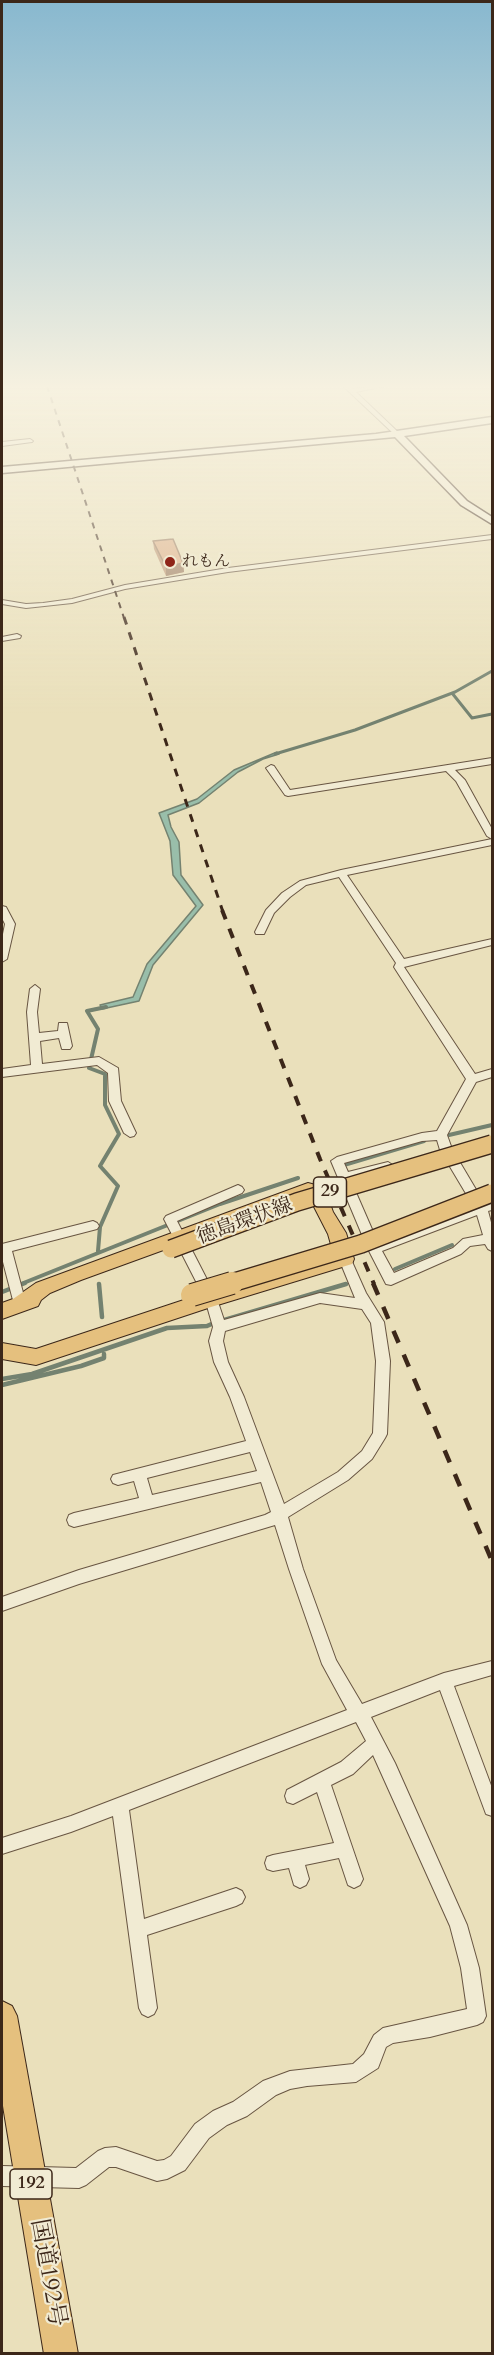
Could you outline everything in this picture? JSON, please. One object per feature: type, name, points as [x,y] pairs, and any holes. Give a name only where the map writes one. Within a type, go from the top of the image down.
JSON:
[{"type":"highway","name":"国道192号","points":[[2,2016],[16,2176],[61,2354]]},
{"type":"main road","points":[[458,496],[492,521]]},
{"type":"main road","name":"徳島環状線","points":[[2,1311],[17,1292],[173,1233],[297,1202],[492,1144]]},
{"type":"main road","points":[[173,1233],[308,1190],[317,1192],[325,1214],[337,1233],[345,1259],[201,1297]]},
{"type":"main road","points":[[2,1350],[76,1335],[201,1297],[361,1244],[492,1193]]},
{"type":"street","points":[[2,603],[43,605],[72,601],[125,587],[228,570],[492,537]]},
{"type":"street","points":[[2,639],[17,636]]},
{"type":"street","points":[[271,768],[288,793],[492,760]]},
{"type":"street","points":[[448,768],[460,780],[492,836]]},
{"type":"street","points":[[260,932],[270,912],[303,883],[492,842]]},
{"type":"street","points":[[341,873],[401,963],[399,967],[472,1079]]},
{"type":"street","points":[[2,909],[10,924],[2,955]]},
{"type":"street","points":[[401,963],[492,942]]},
{"type":"street","points":[[35,989],[32,1012],[37,1068]]},
{"type":"street","points":[[34,1038],[64,1035]]},
{"type":"street","points":[[2,1073],[98,1061],[114,1071],[115,1101],[130,1133]]},
{"type":"street","points":[[441,1135],[422,1137],[337,1161],[374,1249],[391,1280],[457,1251],[466,1242],[492,1241],[488,1213],[446,1150],[441,1131],[472,1079],[492,1073]]},
{"type":"street","points":[[344,1178],[492,1137]]},
{"type":"street","points":[[16,2176],[79,2178],[105,2158],[116,2157],[157,2171],[167,2169],[178,2163],[202,2131],[270,2088],[290,2080],[307,2077],[356,2073],[371,2061],[380,2041],[389,2034],[430,2028],[477,2016],[471,1968],[458,1925],[375,1743],[330,1664],[296,1569],[266,1474],[221,1362],[216,1341],[219,1323],[201,1297],[173,1233],[170,1219],[238,1190]]},
{"type":"street","points":[[374,1249],[488,1213]]},
{"type":"street","points":[[17,1292],[3,1248],[93,1226]]},
{"type":"street","points":[[2,1604],[79,1577],[269,1521],[342,1476],[367,1455],[380,1434],[383,1361],[377,1322],[364,1304],[345,1259]]},
{"type":"street","points":[[219,1323],[320,1298],[364,1304]]},
{"type":"street","points":[[118,1479],[255,1445]]},
{"type":"street","points":[[139,1474],[147,1503]]},
{"type":"street","points":[[74,1520],[266,1474]]},
{"type":"street","points":[[2,1846],[120,1806],[344,1718],[361,1715],[444,1681],[492,1668]]},
{"type":"street","points":[[444,1681],[492,1809]]},
{"type":"street","points":[[293,1796],[347,1768],[375,1743]]},
{"type":"street","points":[[322,1782],[354,1879]]},
{"type":"street","points":[[120,1806],[148,2008]]},
{"type":"street","points":[[273,1863],[344,1849]]},
{"type":"street","points":[[296,1858],[300,1879]]},
{"type":"street","points":[[137,1930],[236,1897]]},
{"type":"shaded area","points":[[277,752],[279,754],[263,759],[238,772],[199,803],[168,815],[179,842],[181,875],[203,905],[153,965],[139,1001],[102,1009],[100,1005],[133,997],[147,964],[196,906],[173,875],[170,841],[159,813],[197,799],[234,770]]},
{"type":"building","points":[[173,539],[183,563],[166,567],[153,541]]},
{"type":"waterway","points":[[452,693],[492,671]]},
{"type":"waterway","points":[[275,754],[355,730],[452,693]]},
{"type":"waterway","points":[[452,693],[472,718],[492,714]]},
{"type":"waterway","points":[[98,1251],[100,1227],[118,1186],[100,1166],[119,1134],[105,1105],[105,1074],[89,1068],[98,1029],[87,1011],[106,1007]]},
{"type":"waterway","points":[[449,1135],[492,1125]]},
{"type":"waterway","points":[[344,1165],[424,1141]]},
{"type":"waterway","points":[[21,1284],[220,1204],[298,1178]]},
{"type":"waterway","points":[[395,1269],[452,1245]]},
{"type":"waterway","points":[[2,1292],[25,1283]]},
{"type":"waterway","points":[[99,1284],[102,1317]]},
{"type":"waterway","points":[[221,1321],[346,1284]]},
{"type":"waterway","points":[[2,1379],[32,1374],[167,1328],[207,1326],[214,1323]]},
{"type":"waterway","points":[[2,1385],[81,1366],[104,1358],[104,1354]]},
{"type":"railway","points":[[83,496],[124,618]]},
{"type":"railway","points":[[124,617],[223,912]]},
{"type":"railway","points":[[222,910],[320,1159],[374,1284]]},
{"type":"railway","points":[[373,1283],[492,1561]]},
{"type":"place","name":"れもん","points":[[170,562]]}]
